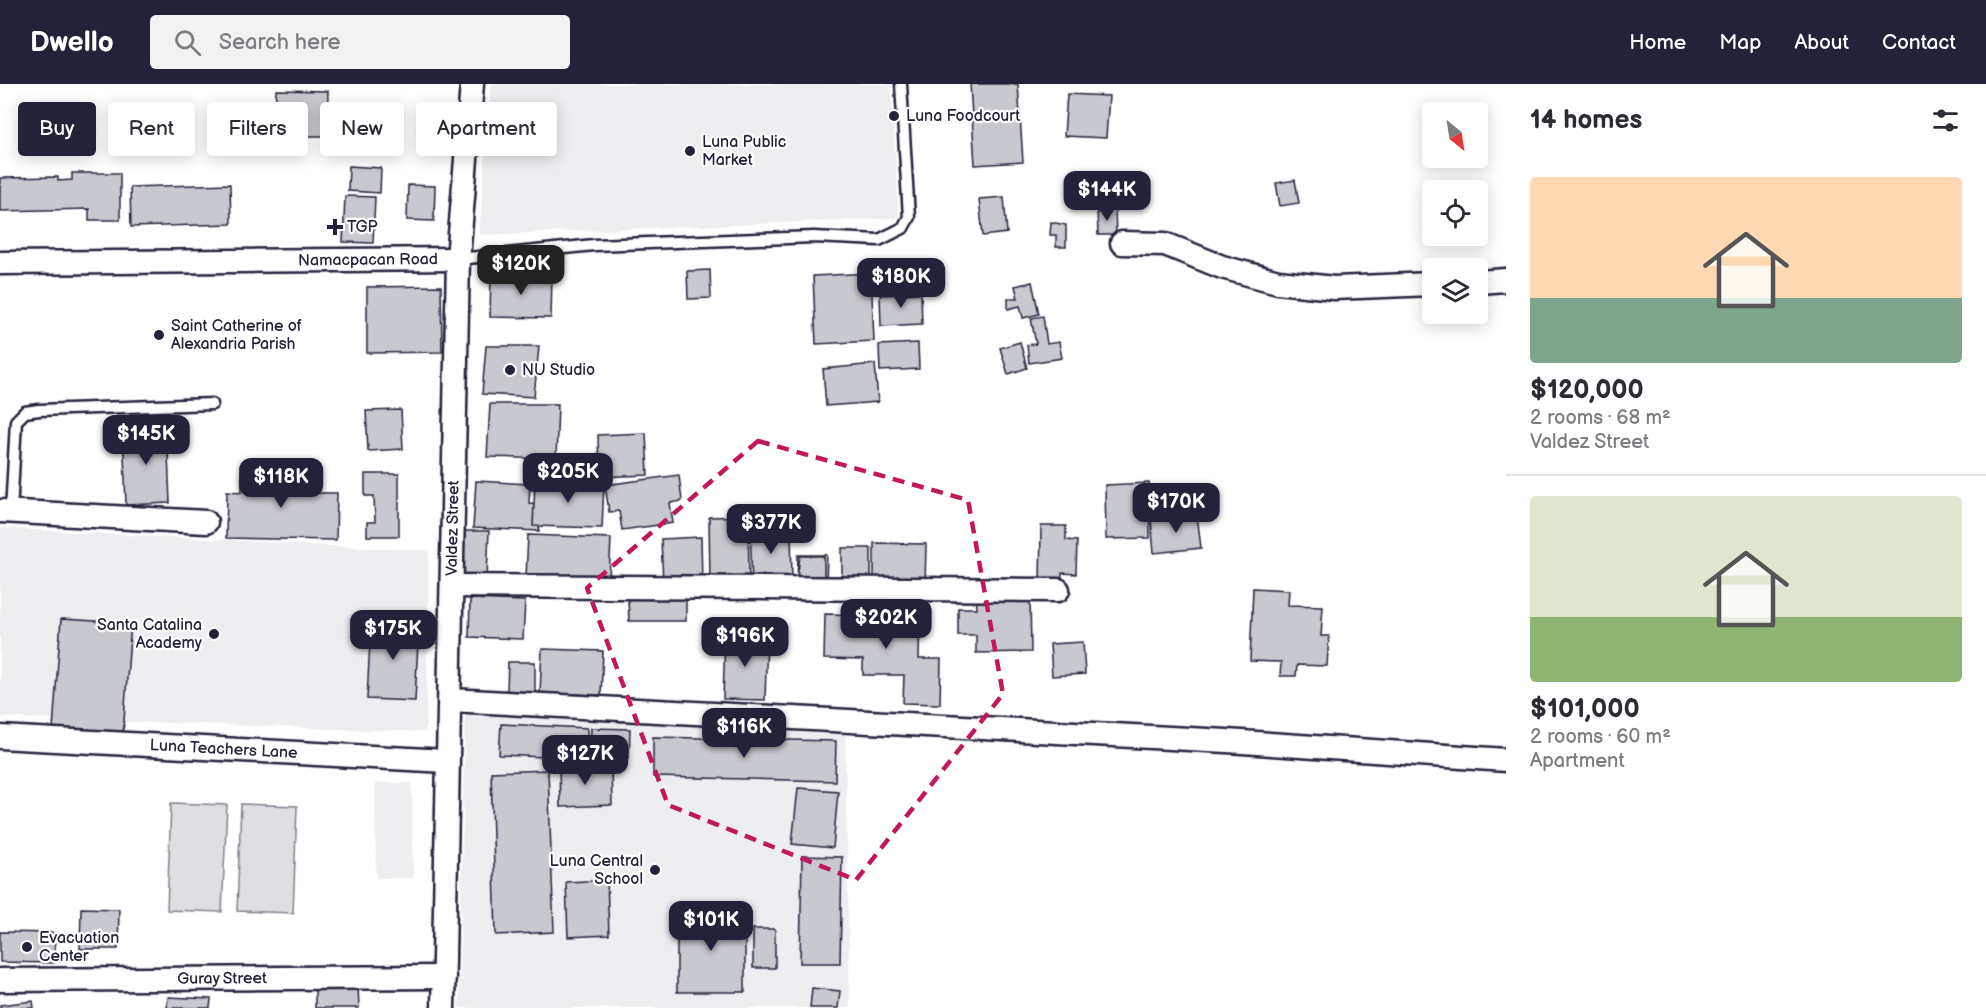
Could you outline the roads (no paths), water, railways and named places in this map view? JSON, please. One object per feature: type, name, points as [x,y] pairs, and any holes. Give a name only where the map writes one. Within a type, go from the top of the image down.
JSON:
[{"type":"street","name":"Valdez Street","points":[[443,1008],[446,761],[450,700],[458,259],[472,84]]},
{"type":"street","points":[[1122,243],[1165,244],[1222,267],[1278,282],[1334,288],[1422,284]]},
{"type":"street","name":"Namacpacan Road","points":[[0,263],[458,259]]},
{"type":"street","points":[[1488,281],[1506,280]]},
{"type":"street","points":[[6,511],[206,522]]},
{"type":"street","points":[[452,586],[1059,590]]},
{"type":"street","points":[[450,700],[1227,741],[1506,760]]},
{"type":"street","name":"Luna Teachers Lane","points":[[0,737],[446,761]]},
{"type":"street","name":"Guray Street","points":[[0,980],[444,977]]},
{"type":"lane","name":"Namacpacan Road","points":[[458,259],[594,245],[814,237],[879,240],[903,228],[909,217],[901,84]]},
{"type":"lane","points":[[6,511],[16,421],[25,412],[212,404]]},
{"type":"place","name":"Luna Foodcourt","points":[[894,116]]},
{"type":"place","name":"Luna Public Market","points":[[690,151]]},
{"type":"place","name":"TGP","points":[[335,227]]},
{"type":"place","name":"Saint Catherine of Alexandria Parish","points":[[159,335]]},
{"type":"place","name":"NU Studio","points":[[510,370]]},
{"type":"place","name":"Santa Catalina Academy","points":[[214,634]]},
{"type":"place","name":"Luna Central School","points":[[655,870]]},
{"type":"place","name":"Evacuation Center","points":[[27,947]]}]
